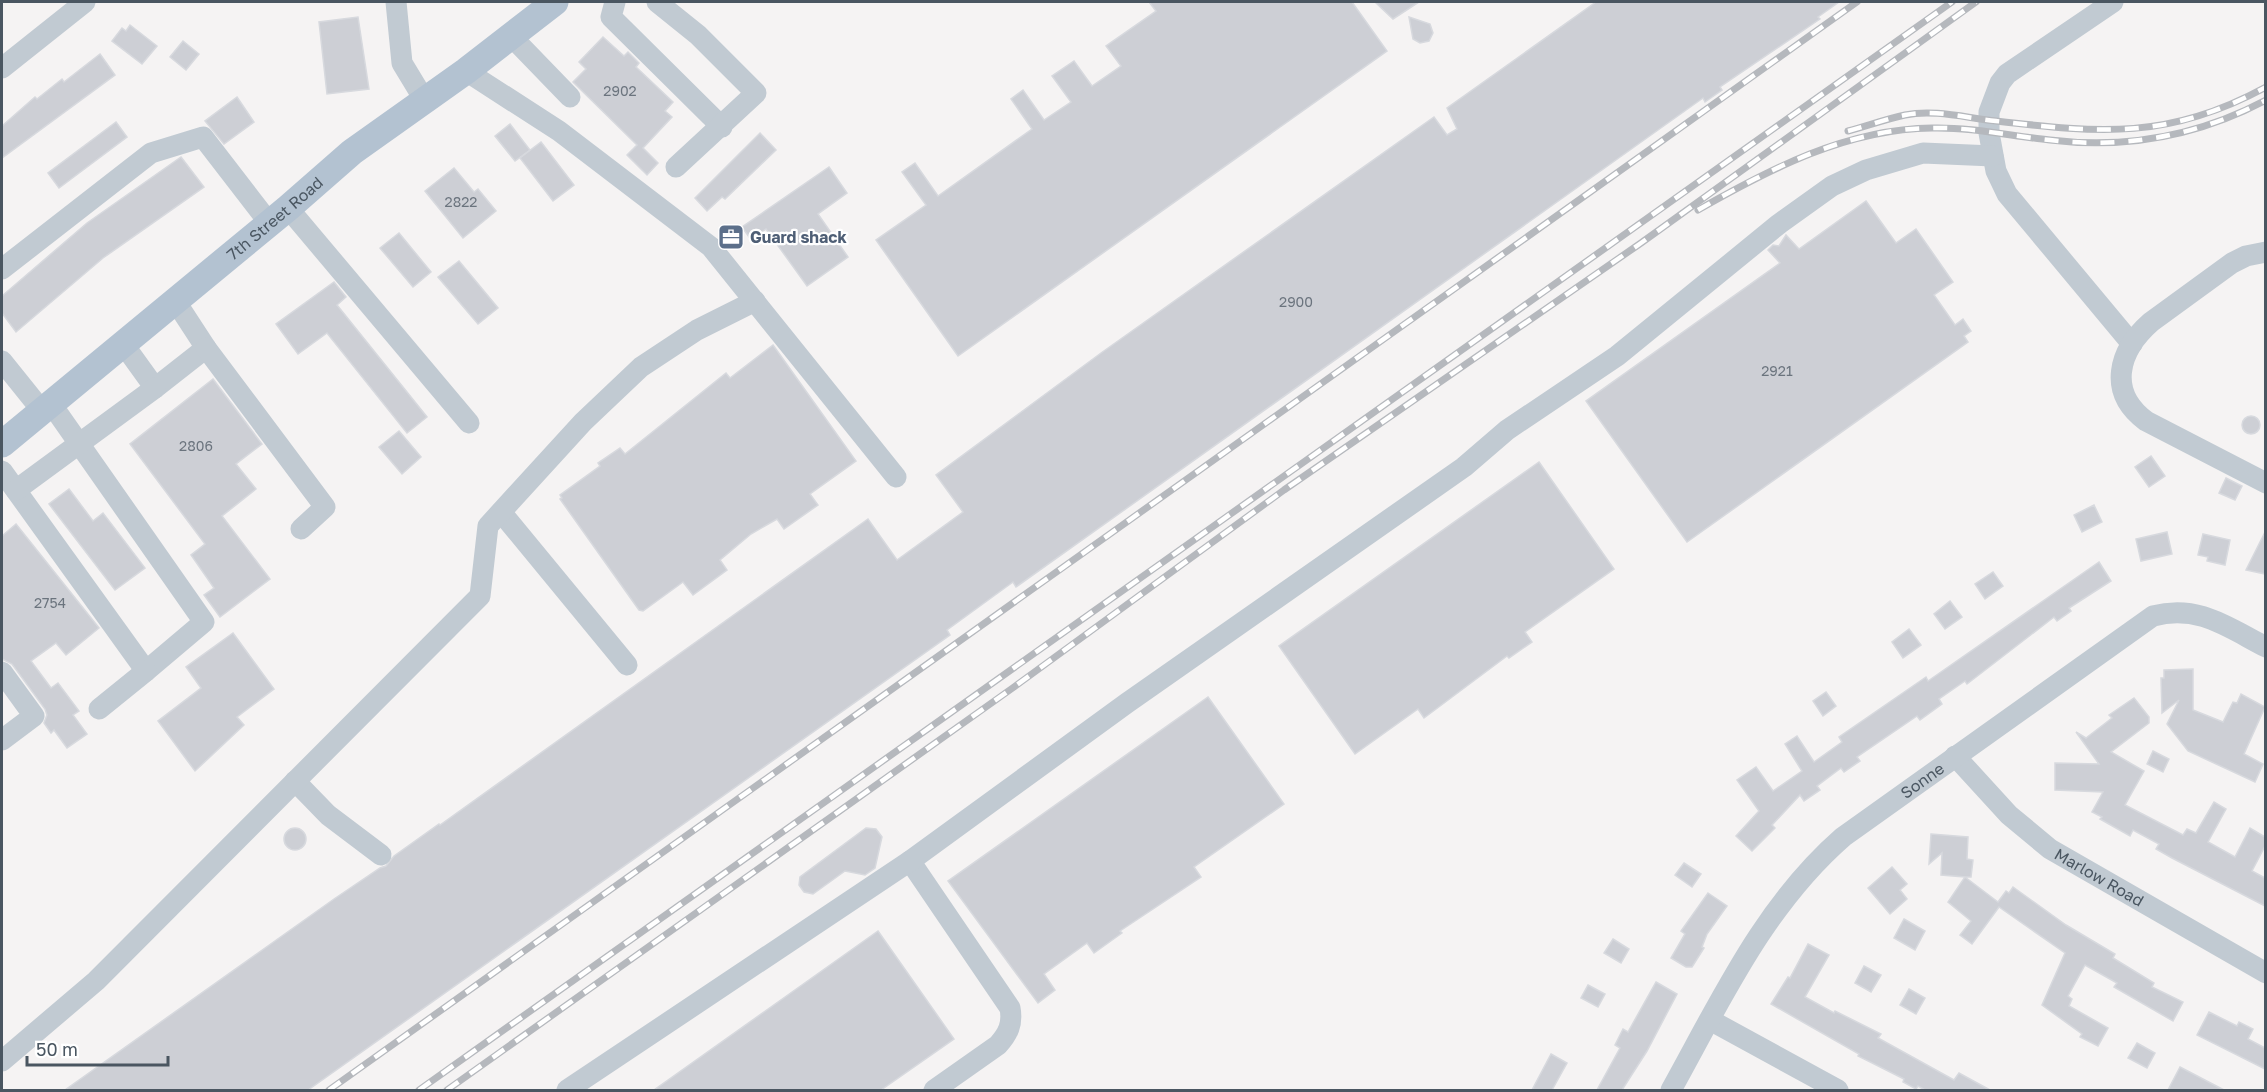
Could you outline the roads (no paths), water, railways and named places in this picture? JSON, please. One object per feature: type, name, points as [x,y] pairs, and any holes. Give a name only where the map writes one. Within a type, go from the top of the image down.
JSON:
[{"type":"main road","name":"7th Street Road","points":[[2,444],[176,302],[352,152],[390,122],[425,101],[466,71],[555,2]]},
{"type":"street","points":[[2,68],[85,2]]},
{"type":"street","points":[[396,2],[402,63],[425,101]]},
{"type":"street","points":[[615,2],[611,17],[722,127]]},
{"type":"street","points":[[657,2],[698,35],[756,93],[722,127],[676,167]]},
{"type":"street","points":[[2113,2],[2007,74],[1993,96],[1989,112],[1996,171],[2007,194],[2132,344]]},
{"type":"street","points":[[511,36],[570,97]]},
{"type":"street","points":[[466,71],[559,131],[711,247],[896,477]]},
{"type":"street","points":[[2,269],[151,153],[203,137],[279,216],[469,423]]},
{"type":"street","points":[[567,1090],[910,861],[1127,703],[1464,467],[1508,430],[1617,356],[1779,224],[1832,186],[1866,170],[1923,153],[1993,156]]},
{"type":"street","points":[[2265,252],[2246,256],[2218,273],[2151,322],[2132,344],[2121,367],[2124,399],[2133,411],[2146,421],[2265,483]]},
{"type":"street","points":[[2,1061],[96,981],[480,596],[488,526],[583,422],[641,367],[697,330],[755,301]]},
{"type":"street","points":[[176,302],[206,348],[325,507],[301,530]]},
{"type":"street","points":[[124,345],[155,388]]},
{"type":"street","points":[[16,490],[78,446],[206,348]]},
{"type":"street","points":[[2,361],[47,408],[78,446],[204,622],[99,709]]},
{"type":"street","points":[[2,471],[146,671]]},
{"type":"street","points":[[501,512],[627,665]]},
{"type":"street","name":"Sonne","points":[[1671,1090],[1755,939],[1791,889],[1814,863],[1844,837],[2152,616],[2172,611],[2199,614],[2265,647]]},
{"type":"street","points":[[2,672],[34,716],[2,740]]},
{"type":"street","name":"Marlow Road","points":[[1955,756],[2009,815],[2050,849],[2265,973]]},
{"type":"street","points":[[295,781],[328,815],[381,855]]},
{"type":"street","points":[[910,861],[1010,1008],[1010,1026],[1005,1037],[934,1090]]},
{"type":"street","points":[[1710,1020],[1838,1090]]},
{"type":"railway","points":[[329,1090],[1857,2]]},
{"type":"railway","points":[[419,1090],[1952,2]]},
{"type":"railway","points":[[447,1090],[1014,687],[1284,490],[1641,243],[1976,2]]},
{"type":"railway","points":[[1848,131],[1916,113],[2069,128],[2134,128],[2165,124],[2197,116],[2231,104],[2266,87]]},
{"type":"railway","points":[[1698,210],[1781,166],[1869,135],[1900,130],[1947,128],[2078,142],[2133,141],[2161,137],[2214,123],[2266,100]]},
{"type":"place","name":"Guard shack","points":[[731,237]]}]
